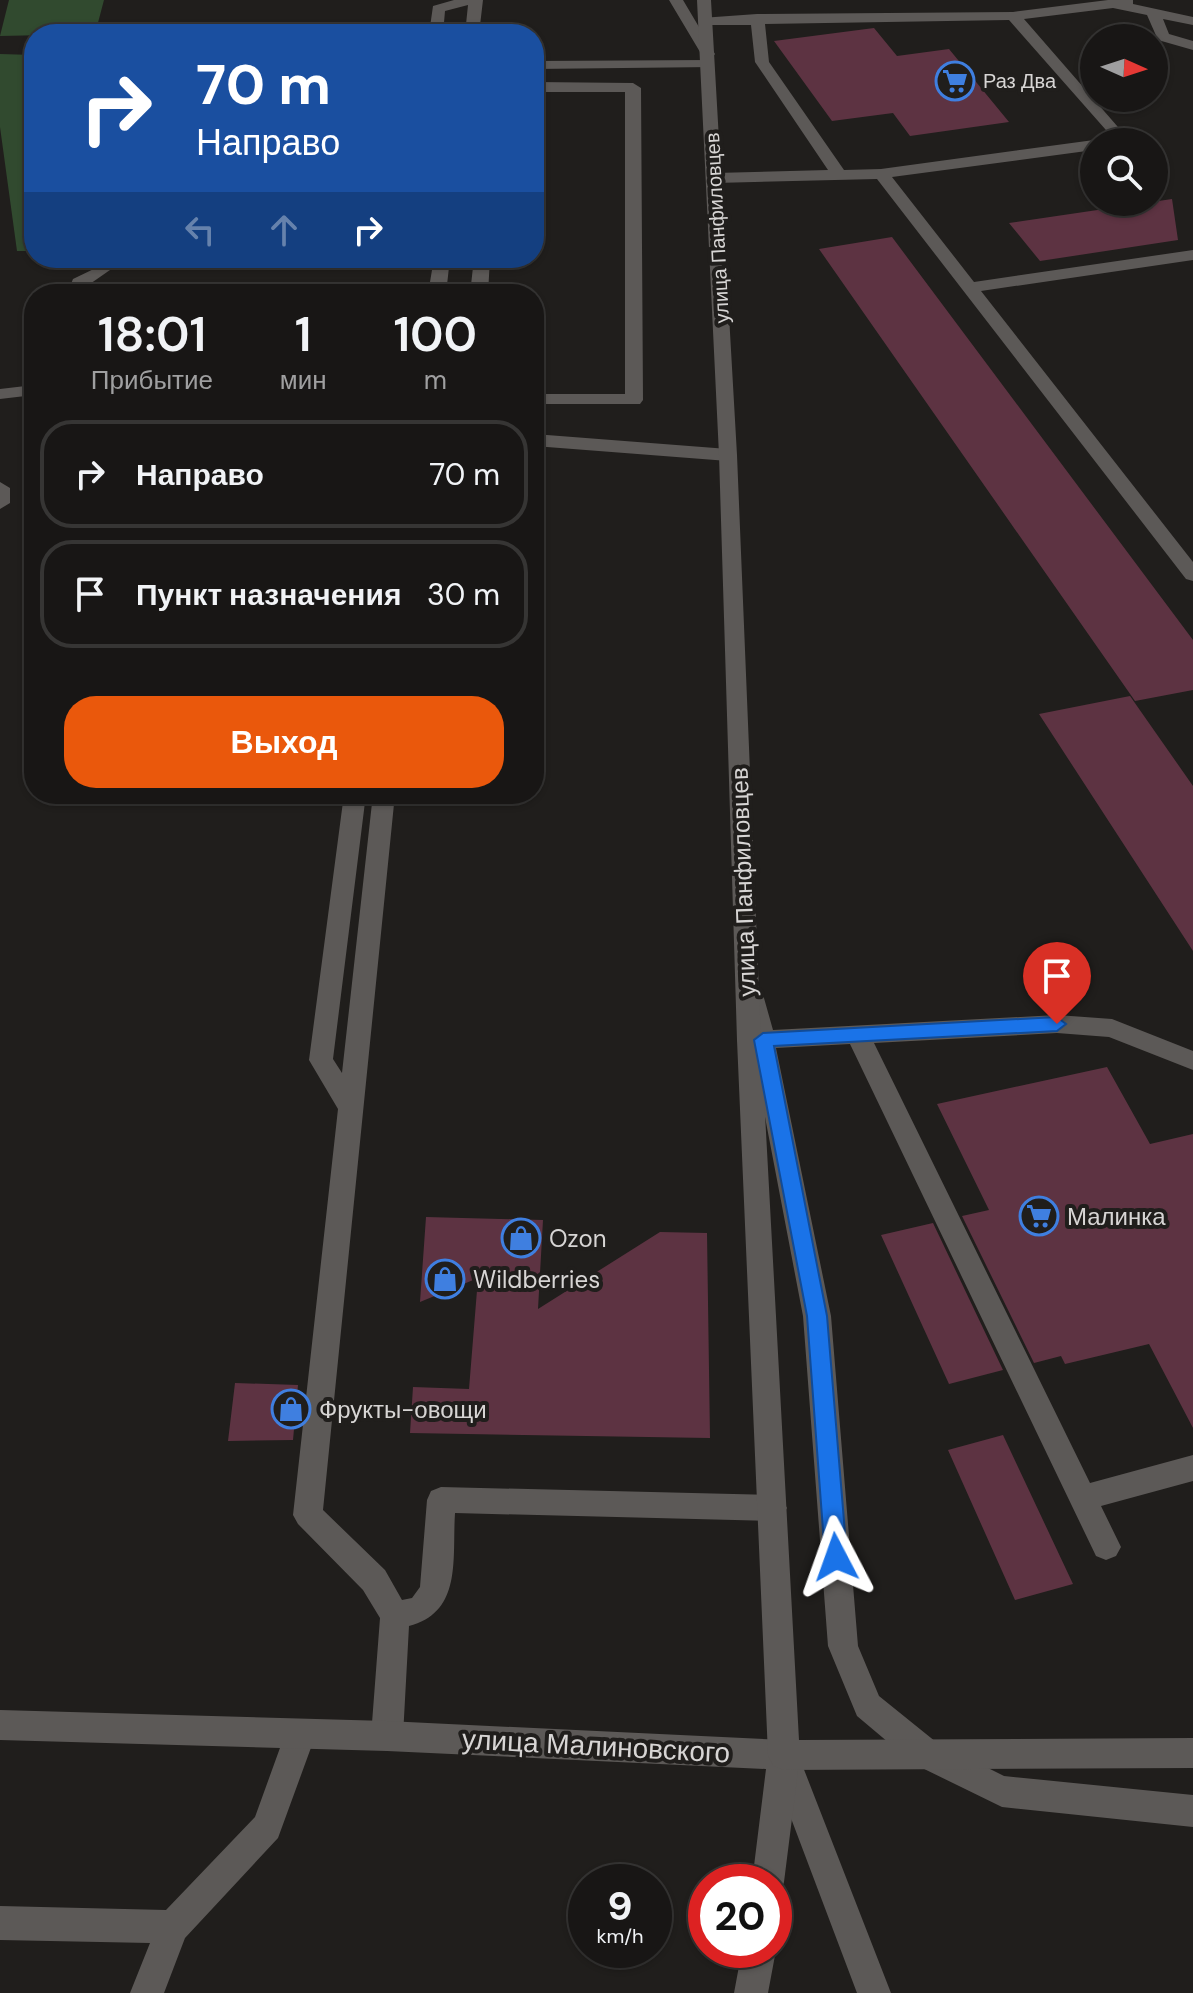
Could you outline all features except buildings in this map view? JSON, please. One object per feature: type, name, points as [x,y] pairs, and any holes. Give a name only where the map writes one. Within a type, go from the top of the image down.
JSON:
[{"type":"street","points":[[437,24],[438,9],[469,0]]},
{"type":"street","points":[[473,24],[476,0]]},
{"type":"street","points":[[544,65],[618,65],[708,59],[676,0]]},
{"type":"street","name":"улица Панфиловцев","points":[[704,0],[728,455],[746,964],[756,1040]]},
{"type":"street","points":[[706,21],[1013,16],[1125,3],[1182,1]]},
{"type":"street","points":[[1125,3],[1153,15],[1193,21]]},
{"type":"street","points":[[1153,15],[1163,37],[1193,46]]},
{"type":"street","points":[[1013,16],[1112,128]]},
{"type":"street","points":[[757,18],[762,62],[839,175]]},
{"type":"street","points":[[618,65],[618,88]]},
{"type":"street","points":[[544,87],[633,88],[634,400],[544,399]]},
{"type":"street","points":[[715,178],[881,174],[1080,147]]},
{"type":"street","points":[[881,174],[1193,575]]},
{"type":"street","points":[[970,288],[1193,255]]},
{"type":"street","points":[[83,284],[102,270]]},
{"type":"street","points":[[4,391],[24,390]]},
{"type":"street","points":[[544,441],[728,455]]},
{"type":"street","points":[[0,488],[0,503]]},
{"type":"street","points":[[351,1109],[321,1060],[354,804]]},
{"type":"street","points":[[383,804],[308,1515],[374,1580],[395,1616],[387,1736]]},
{"type":"street","points":[[756,1040],[1057,1024],[1112,1028],[1193,1061]]},
{"type":"street","points":[[858,1035],[1106,1547]]},
{"type":"street","points":[[756,1040],[764,1356],[784,1755],[770,1864]]},
{"type":"street","points":[[756,1040],[817,1316],[843,1646],[868,1706],[925,1753],[1002,1791],[1193,1811]]},
{"type":"street","points":[[1082,1498],[1193,1468]]},
{"type":"street","points":[[395,1616],[421,1609],[435,1592],[441,1500],[772,1508]]},
{"type":"street","name":"улица Малиновского","points":[[0,1725],[387,1736],[784,1755],[1193,1753]]},
{"type":"street","points":[[147,1993],[173,1927],[267,1827],[300,1734]]},
{"type":"street","points":[[784,1755],[874,1993]]},
{"type":"street","points":[[0,1923],[173,1927]]},
{"type":"street","points":[[751,1993],[756,1968]]},
{"type":"green space","points":[[9,0],[104,0],[98,24],[24,24],[24,35],[0,36]]},
{"type":"green space","points":[[0,54],[24,55],[24,251],[17,251],[0,127]]},
{"type":"place","name":"Раз Два","points":[[955,81]]},
{"type":"place","name":"Малинка","points":[[1039,1216]]},
{"type":"place","name":"Ozon","points":[[521,1238]]},
{"type":"place","name":"Wildberries","points":[[445,1279]]},
{"type":"place","name":"Фрукты-овощи","points":[[291,1409]]},
{"type":"route","points":[[836,1557],[817,1316],[763,1040],[1057,1024]]}]
